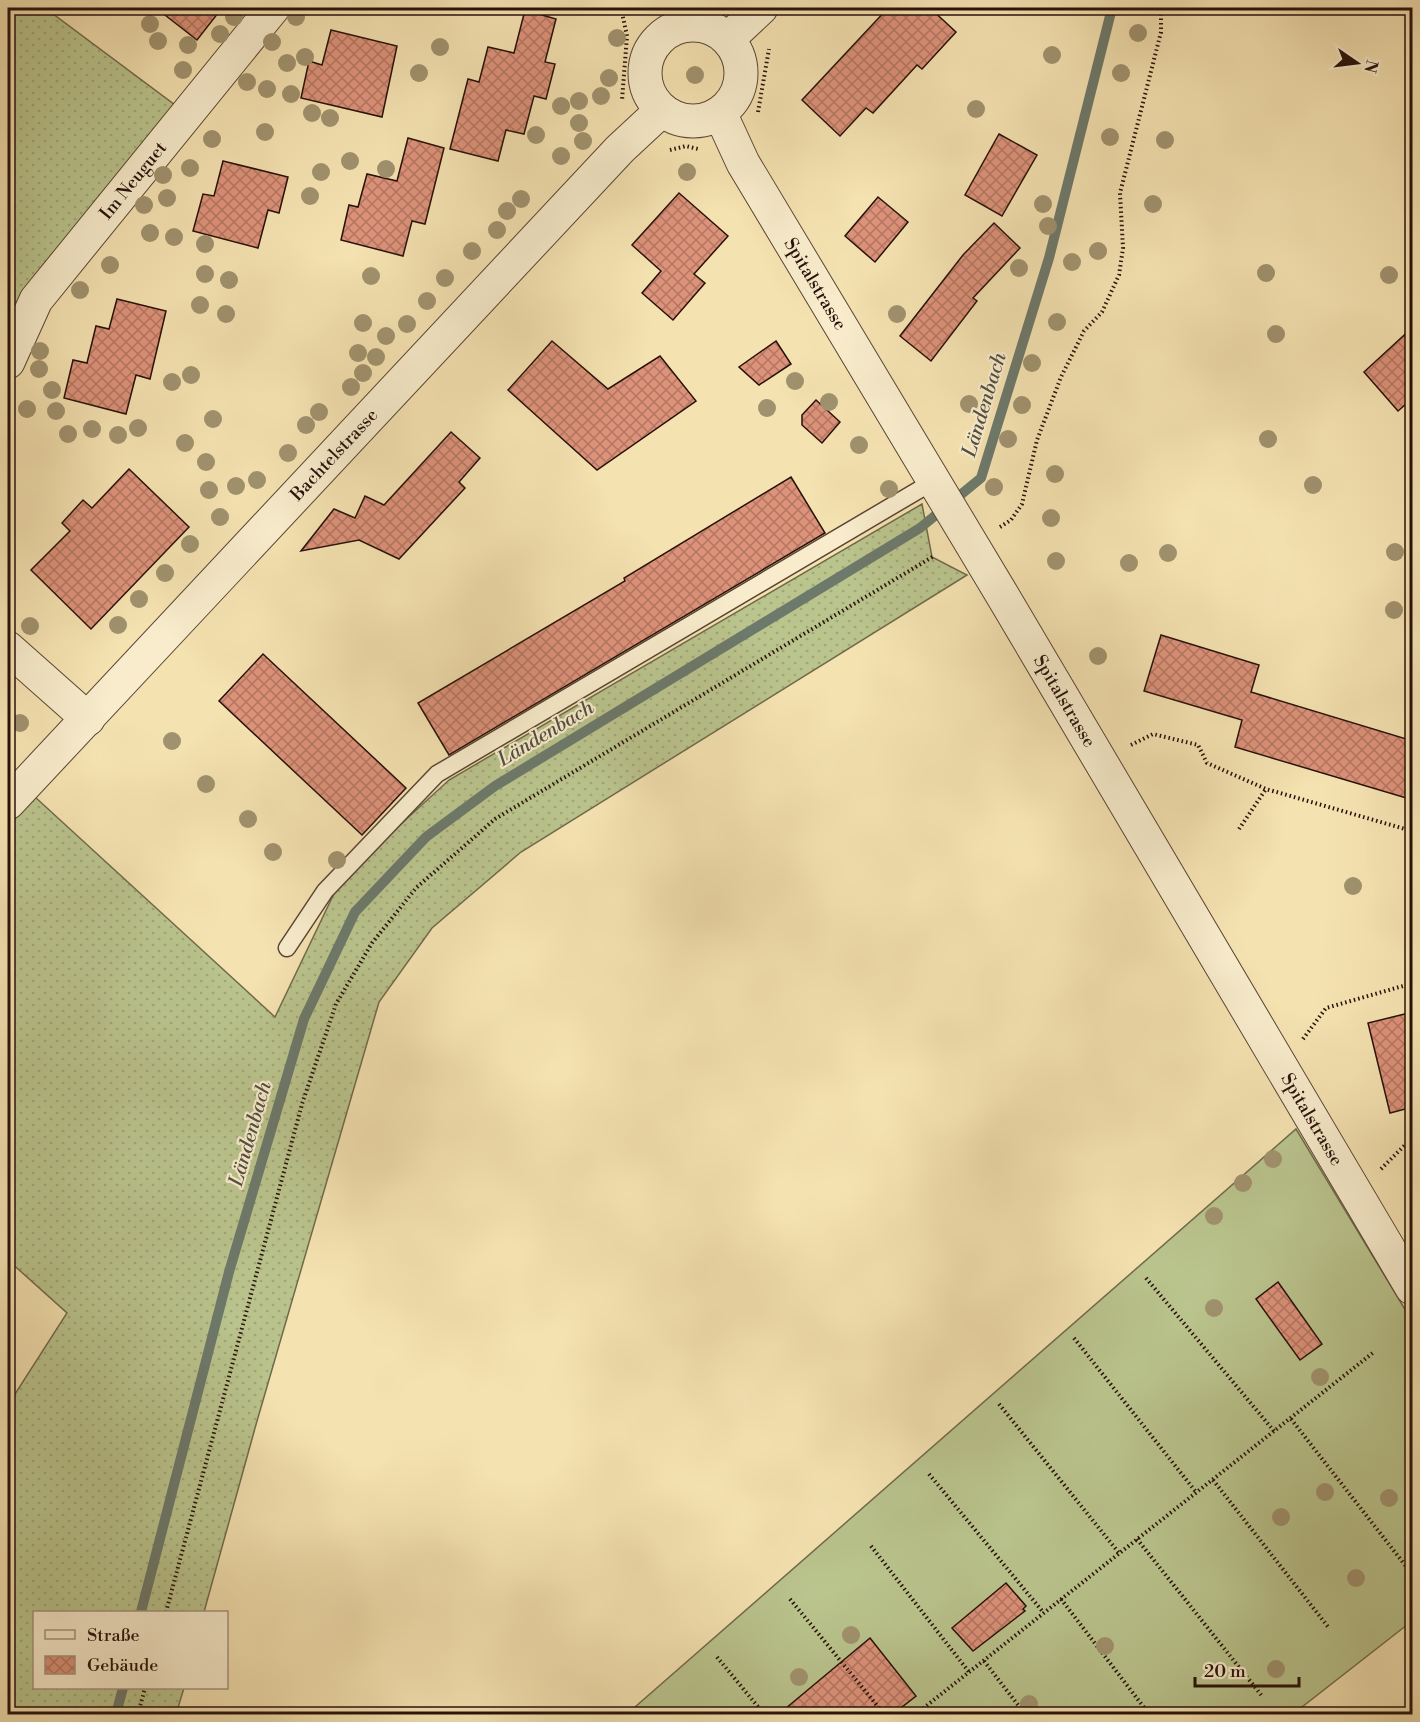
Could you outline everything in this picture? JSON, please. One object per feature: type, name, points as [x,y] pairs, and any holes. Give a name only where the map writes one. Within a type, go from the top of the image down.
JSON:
[{"type":"street","name":"Im Neuguet","points":[[8,362],[36,300],[273,8]]},
{"type":"street","points":[[728,39],[761,8]]},
{"type":"street","points":[[661,20],[684,26],[700,25],[715,30],[728,39],[741,64],[738,92],[731,104],[709,119],[697,122],[673,117],[662,110],[648,89],[645,76],[646,63],[658,40],[661,20]]},
{"type":"street","name":"Bachtelstrasse","points":[[8,803],[620,149],[662,110]]},
{"type":"street","name":"Spitalstrasse","points":[[720,113],[743,163],[937,487],[980,533],[1354,1191],[1413,1288]]},
{"type":"street","points":[[8,648],[88,719]]},
{"type":"lane","points":[[287,948],[325,891],[437,774],[937,487]]},
{"type":"path","points":[[621,8],[627,36],[622,101]]},
{"type":"path","points":[[980,533],[1011,520],[1022,504],[1037,440],[1061,377],[1084,331],[1102,312],[1119,275],[1123,248],[1120,193],[1161,32],[1161,8]]},
{"type":"path","points":[[757,119],[771,40]]},
{"type":"path","points":[[663,152],[686,146],[705,152]]},
{"type":"path","points":[[166,1611],[302,1104],[336,1004],[372,943],[417,888],[495,819],[934,556]]},
{"type":"path","points":[[1125,749],[1153,734],[1198,745],[1207,763],[1266,789],[1413,831]]},
{"type":"path","points":[[1239,829],[1266,789]]},
{"type":"path","points":[[1297,1046],[1326,1008],[1410,984],[1413,981]]},
{"type":"path","points":[[1354,1191],[1390,1162],[1413,1138]]},
{"type":"path","points":[[1146,1278],[1274,1431]]},
{"type":"path","points":[[1074,1338],[1196,1492]]},
{"type":"path","points":[[916,1714],[1374,1352]]},
{"type":"path","points":[[999,1404],[1119,1552]]},
{"type":"path","points":[[1291,1419],[1412,1574]]},
{"type":"path","points":[[929,1474],[1043,1612]]},
{"type":"path","points":[[1213,1480],[1329,1628]]},
{"type":"path","points":[[1137,1539],[1262,1696]]},
{"type":"path","points":[[870,1546],[969,1672]]},
{"type":"path","points":[[790,1599],[884,1714]]},
{"type":"path","points":[[1061,1599],[1149,1714]]},
{"type":"path","points":[[717,1657],[764,1714]]},
{"type":"path","points":[[984,1661],[1025,1714]]},
{"type":"path","points":[[138,1714],[145,1689]]},
{"type":"green space","points":[[8,8],[45,8],[187,114],[8,362]]},
{"type":"green space","points":[[922,504],[932,557],[967,575],[521,852],[432,928],[379,1002],[204,1611],[33,1611],[33,1689],[184,1689],[176,1714],[8,1714],[8,1405],[67,1313],[8,1260],[8,803],[23,786],[275,1017],[341,879],[449,780]]},
{"type":"green space","points":[[1296,1129],[1412,1321],[1412,1621],[1293,1714],[627,1714]]},
{"type":"building","points":[[156,8],[222,8],[197,40]]},
{"type":"building","points":[[888,8],[930,8],[956,32],[922,69],[917,65],[873,113],[866,108],[840,136],[802,100]]},
{"type":"building","points":[[525,10],[556,19],[545,62],[555,64],[546,99],[534,96],[524,134],[506,130],[498,161],[450,149],[468,79],[479,82],[488,47],[514,53]]},
{"type":"building","points":[[331,30],[397,46],[382,117],[301,98],[309,61],[322,65]]},
{"type":"building","points":[[999,134],[1037,155],[1002,216],[965,195]]},
{"type":"building","points":[[408,138],[444,148],[425,224],[412,221],[403,256],[341,240],[349,205],[358,207],[367,174],[397,181]]},
{"type":"building","points":[[223,161],[288,177],[279,213],[268,210],[258,248],[193,231],[203,194],[214,196]]},
{"type":"building","points":[[679,193],[728,236],[694,274],[705,283],[673,320],[642,293],[661,271],[632,245]]},
{"type":"building","points":[[878,197],[908,222],[875,262],[845,236]]},
{"type":"building","points":[[994,223],[1020,248],[973,298],[977,301],[931,361],[900,336],[963,255]]},
{"type":"building","points":[[117,299],[166,311],[150,379],[136,375],[126,414],[64,398],[73,360],[87,363],[96,326],[109,329]]},
{"type":"building","points":[[1413,327],[1413,398],[1398,411],[1364,372]]},
{"type":"building","points":[[552,341],[608,389],[660,356],[696,401],[597,470],[508,390]]},
{"type":"building","points":[[776,341],[791,364],[759,385],[739,367]]},
{"type":"building","points":[[816,400],[840,422],[822,443],[802,425],[802,415]]},
{"type":"building","points":[[451,432],[480,458],[459,482],[465,488],[399,559],[359,540],[301,551],[334,509],[355,518],[365,496],[384,505]]},
{"type":"building","points":[[129,469],[189,527],[91,629],[31,570],[70,531],[62,523],[83,500],[92,508]]},
{"type":"building","points":[[791,477],[825,533],[449,755],[418,703],[625,581],[624,578]]},
{"type":"building","points":[[1161,635],[1259,665],[1251,692],[1413,741],[1413,800],[1235,747],[1242,720],[1144,691]]},
{"type":"building","points":[[263,654],[406,788],[362,835],[219,701]]},
{"type":"building","points":[[1413,1012],[1413,1107],[1390,1113],[1368,1023]]},
{"type":"building","points":[[1278,1282],[1322,1344],[1300,1360],[1256,1299]]},
{"type":"building","points":[[1006,1583],[1026,1606],[1023,1609],[1025,1611],[973,1651],[952,1628]]},
{"type":"building","points":[[870,1638],[916,1696],[893,1714],[779,1714]]},
{"type":"waterway","name":"Ländenbach","points":[[141,1611],[229,1272],[304,1019],[355,912],[426,837],[495,786],[920,528],[981,478],[1049,258],[1112,8]]},
{"type":"waterway","name":"Ländenbach","points":[[116,1714],[123,1689]]}]
